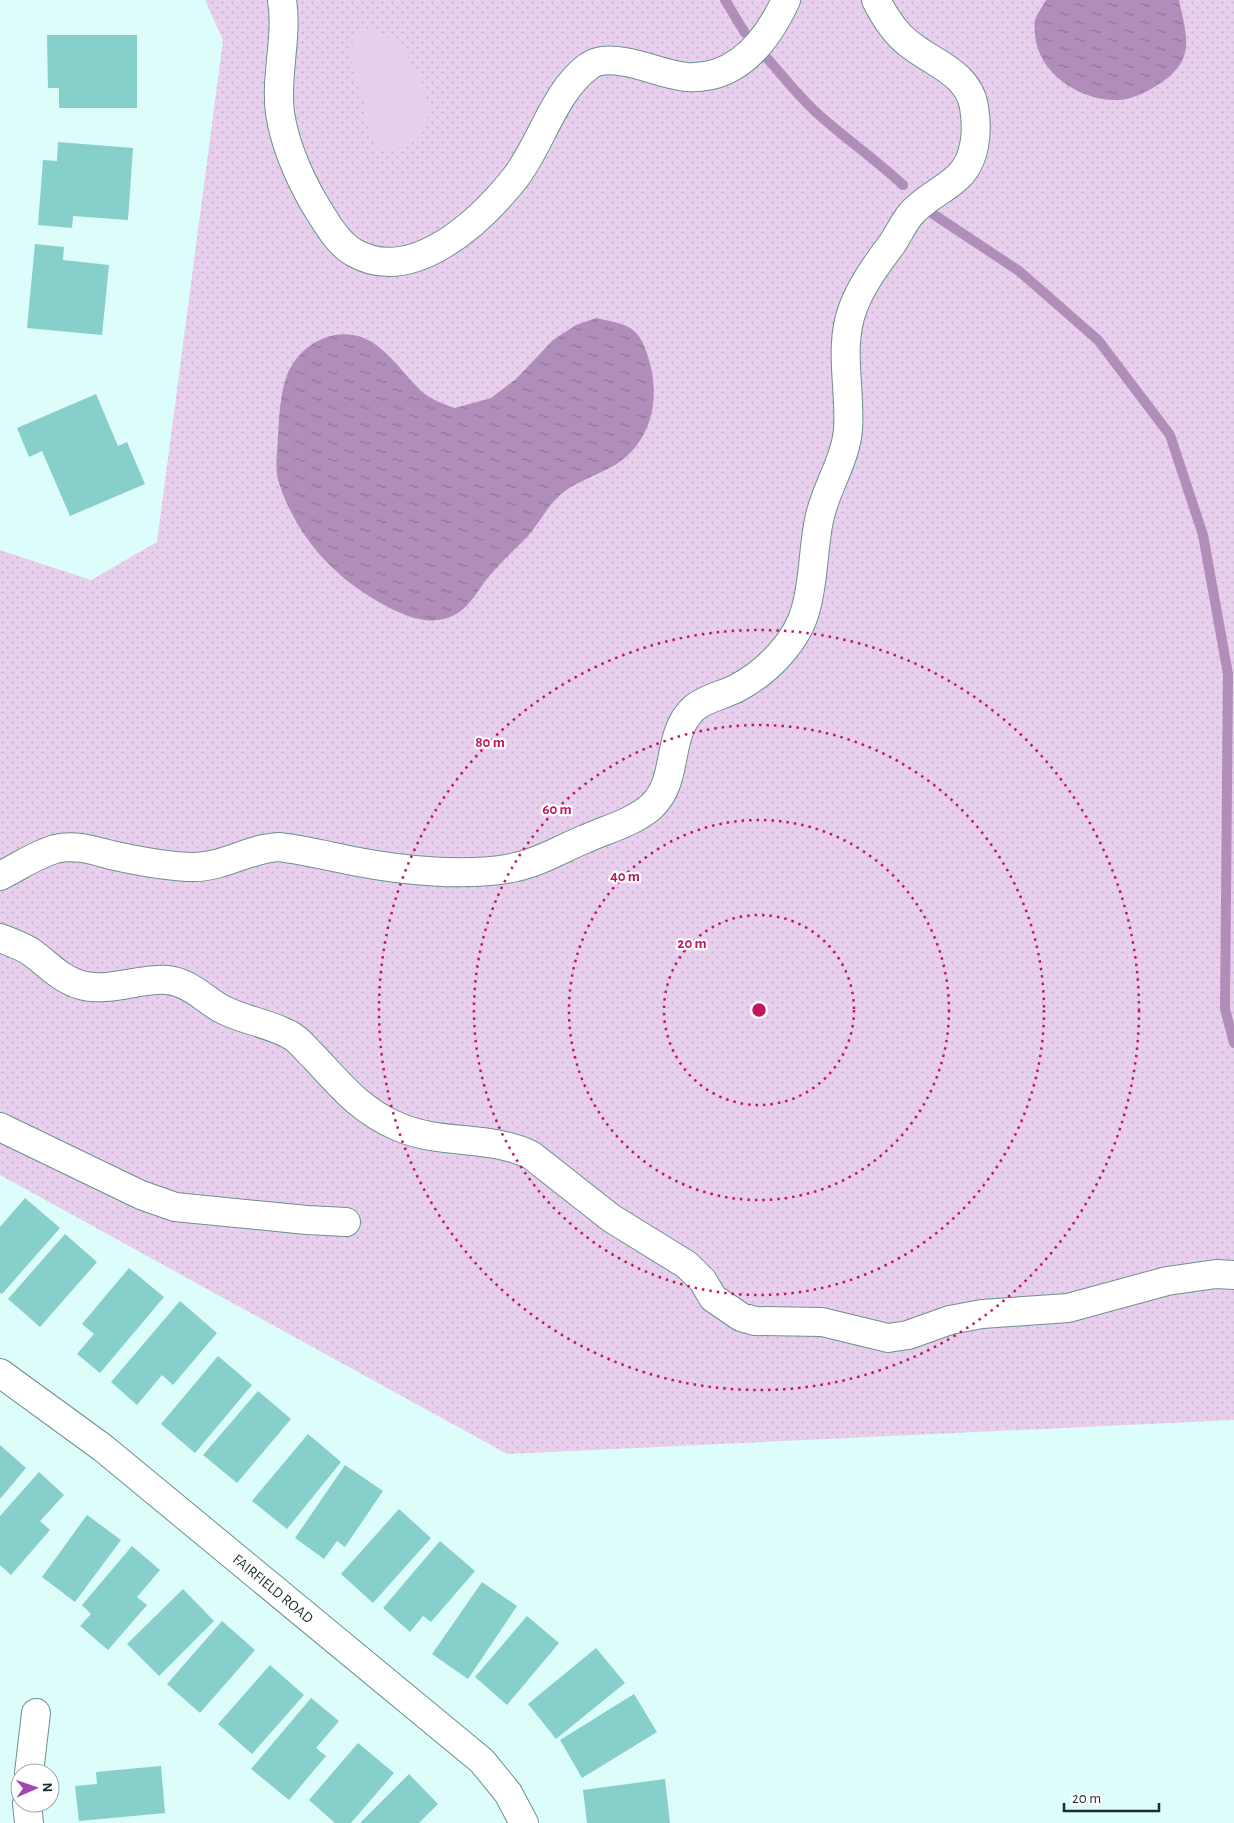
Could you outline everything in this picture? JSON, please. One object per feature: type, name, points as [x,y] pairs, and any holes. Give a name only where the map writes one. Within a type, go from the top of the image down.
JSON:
[{"type":"street","points":[[282,0],[285,37],[279,85],[280,113],[289,153],[308,193],[334,233],[352,252],[378,262],[401,260],[426,253],[445,245],[463,230],[516,178],[573,81],[590,64],[612,60],[686,77],[709,75],[726,70],[756,49],[786,0]]},
{"type":"street","points":[[0,876],[41,855],[56,849],[69,848],[83,848],[143,861],[195,867],[223,863],[268,848],[279,847],[393,867],[493,871],[515,867],[548,857],[632,820],[652,805],[660,796],[671,770],[676,735],[688,715],[697,705],[736,689],[756,676],[800,629],[812,581],[819,519],[825,497],[844,454],[848,429],[846,356],[852,310],[869,276],[909,215],[934,193],[958,176],[974,152],[974,103],[968,87],[956,76],[906,42],[884,16],[876,0]]},
{"type":"street","points":[[0,938],[30,952],[62,978],[82,986],[104,988],[152,979],[170,980],[188,986],[222,1009],[290,1035],[351,1098],[383,1119],[416,1133],[450,1139],[500,1144],[519,1149],[531,1155],[611,1218],[687,1265],[703,1281],[713,1298],[719,1303],[741,1317],[754,1321],[822,1322],[888,1338],[908,1335],[950,1320],[982,1314],[1068,1308],[1167,1281],[1216,1274],[1234,1274]]},
{"type":"street","points":[[0,1127],[141,1196],[175,1206],[307,1220],[346,1222]]},
{"type":"street","name":"FAIRFIELD ROAD","points":[[0,1373],[103,1448],[482,1761],[508,1793],[524,1823]]},
{"type":"street","points":[[29,1763],[36,1713]]},
{"type":"shaded area","points":[[205,0],[1234,0],[1234,1420],[507,1454],[0,1175],[0,550],[91,580],[157,542],[223,40]]},
{"type":"shaded area","points":[[373,30],[386,36],[411,62],[427,96],[428,113],[424,129],[414,141],[396,148],[377,148],[369,136],[364,102],[352,63],[351,46],[357,33]]},
{"type":"water","points":[[1046,0],[1179,0],[1186,35],[1186,50],[1180,65],[1163,82],[1144,93],[1128,99],[1103,99],[1089,96],[1076,90],[1053,73],[1038,49],[1035,22]]},
{"type":"water","points":[[596,318],[629,327],[639,336],[645,348],[652,373],[654,398],[649,423],[644,434],[637,445],[620,462],[573,486],[557,498],[527,537],[491,574],[470,602],[458,613],[440,620],[423,620],[405,615],[388,607],[370,597],[337,572],[309,542],[288,506],[278,480],[276,468],[281,398],[287,375],[298,357],[305,350],[314,343],[333,335],[353,335],[363,338],[373,343],[390,357],[420,390],[437,401],[455,408],[491,398],[516,379],[553,340],[576,325]]},
{"type":"building","points":[[47,35],[137,35],[137,108],[59,108],[59,88],[48,88]]},
{"type":"building","points":[[58,142],[133,148],[128,220],[73,216],[72,228],[38,225],[43,160],[57,161]]},
{"type":"building","points":[[35,244],[64,247],[63,260],[109,265],[102,335],[27,328]]},
{"type":"building","points":[[96,394],[118,446],[127,442],[145,484],[70,516],[42,451],[29,457],[17,428]]},
{"type":"building","points":[[25,1198],[60,1228],[2,1294],[0,1293],[0,1227]]},
{"type":"building","points":[[65,1234],[97,1262],[40,1327],[8,1299]]},
{"type":"building","points":[[129,1268],[164,1297],[100,1373],[77,1354],[94,1334],[82,1324]]},
{"type":"building","points":[[180,1301],[217,1333],[173,1385],[162,1375],[137,1405],[111,1382]]},
{"type":"building","points":[[218,1356],[252,1385],[195,1453],[161,1424]]},
{"type":"building","points":[[258,1391],[291,1419],[237,1483],[203,1455]]},
{"type":"building","points":[[308,1434],[341,1462],[287,1529],[252,1501]]},
{"type":"building","points":[[0,1445],[26,1468],[0,1499]]},
{"type":"building","points":[[345,1465],[383,1491],[345,1547],[337,1541],[324,1559],[295,1538]]},
{"type":"building","points":[[39,1472],[64,1495],[40,1521],[50,1530],[11,1575],[0,1565],[0,1516]]},
{"type":"building","points":[[399,1509],[431,1538],[373,1603],[341,1574]]},
{"type":"building","points":[[87,1515],[121,1540],[75,1602],[42,1577]]},
{"type":"building","points":[[440,1541],[475,1571],[431,1622],[423,1616],[410,1632],[383,1608]]},
{"type":"building","points":[[132,1546],[160,1570],[137,1597],[147,1605],[108,1650],[80,1626],[91,1614],[82,1605]]},
{"type":"building","points":[[482,1582],[517,1606],[468,1679],[432,1654]]},
{"type":"building","points":[[183,1589],[214,1621],[159,1676],[127,1644]]},
{"type":"building","points":[[527,1616],[559,1643],[507,1705],[475,1677]]},
{"type":"building","points":[[222,1621],[255,1650],[200,1713],[167,1684]]},
{"type":"building","points":[[596,1648],[625,1683],[556,1739],[528,1704]]},
{"type":"building","points":[[270,1665],[304,1695],[252,1754],[218,1724]]},
{"type":"building","points":[[634,1694],[657,1732],[582,1778],[560,1740]]},
{"type":"building","points":[[311,1698],[339,1721],[316,1748],[326,1756],[289,1800],[251,1769]]},
{"type":"building","points":[[358,1743],[394,1773],[351,1823],[335,1823],[309,1800]]},
{"type":"building","points":[[161,1766],[165,1813],[79,1821],[75,1786],[97,1784],[96,1772]]},
{"type":"building","points":[[409,1774],[438,1804],[419,1823],[360,1823]]},
{"type":"building","points":[[665,1779],[670,1823],[587,1823],[583,1790]]},
{"type":"waterway","points":[[725,0],[745,33]]},
{"type":"waterway","points":[[766,57],[818,114],[903,185]]},
{"type":"waterway","points":[[933,214],[1019,271],[1098,340],[1170,435],[1203,535],[1228,674],[1225,1009],[1234,1043]]}]
